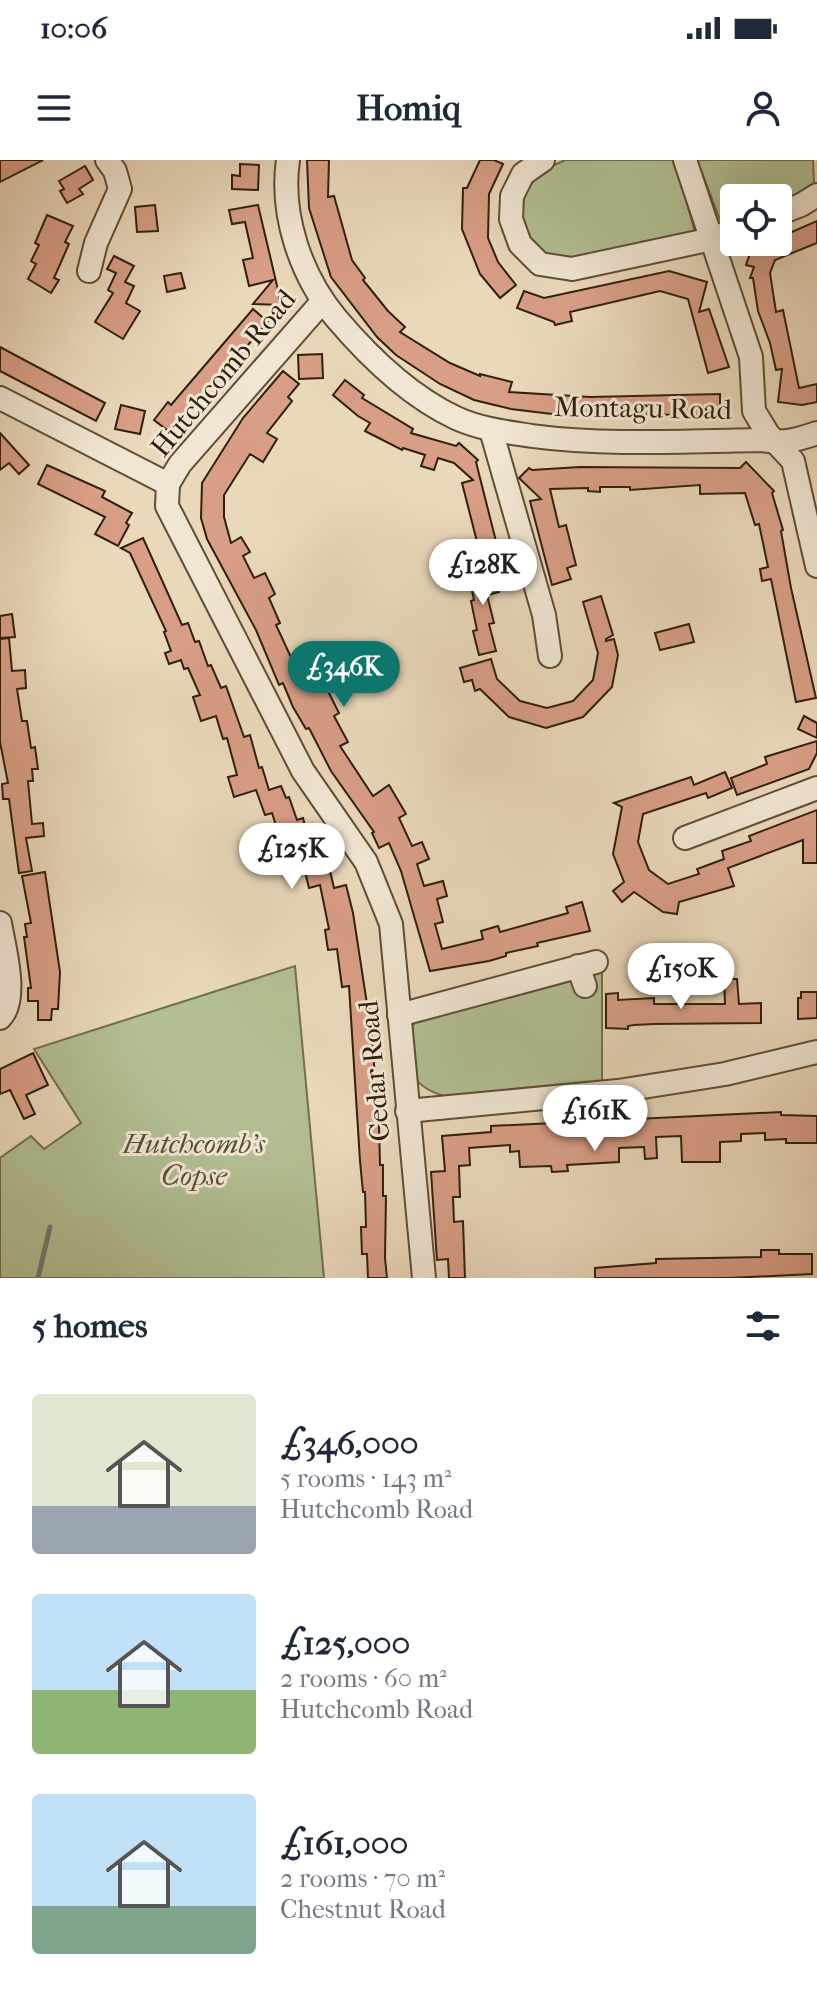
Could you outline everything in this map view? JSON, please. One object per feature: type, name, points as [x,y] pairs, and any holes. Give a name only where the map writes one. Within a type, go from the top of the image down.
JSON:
[{"type":"street","points":[[89,271],[96,243],[120,189],[115,171],[107,160]]},
{"type":"street","name":"Montagu Road","points":[[288,160],[290,221],[303,264],[322,302],[368,355],[422,398],[456,418],[491,430],[576,442],[762,440],[777,443],[792,442],[817,433]]},
{"type":"street","points":[[543,160],[523,174],[512,196],[511,219],[520,244],[540,264],[572,269],[720,236]]},
{"type":"street","points":[[685,160],[751,357],[754,411],[768,434],[793,461],[817,566]]},
{"type":"street","points":[[792,209],[817,195]]},
{"type":"street","name":"Hutchcomb Road","points":[[322,302],[180,464],[168,484],[167,506],[303,771],[366,862]]},
{"type":"street","points":[[0,398],[168,484]]},
{"type":"street","points":[[491,430],[544,615],[550,656]]},
{"type":"street","points":[[685,838],[817,788]]},
{"type":"street","name":"Cedar Road","points":[[366,862],[391,924],[424,1278]]},
{"type":"street","points":[[0,923],[10,987],[6,1013],[0,1018]]},
{"type":"street","points":[[399,1015],[586,971]]},
{"type":"street","points":[[407,1111],[618,1091],[725,1074],[817,1052]]},
{"type":"green space","points":[[565,160],[675,160],[696,236],[569,267],[530,247],[515,217],[522,180]]},
{"type":"green space","points":[[697,160],[813,160],[814,185],[792,196],[792,184],[720,184],[720,220]]},
{"type":"green space","name":"Hutchcomb's Copse","points":[[295,966],[324,1278],[0,1278],[0,1158],[31,1136],[44,1149],[81,1123],[34,1049]]},
{"type":"green space","points":[[602,968],[602,1082],[444,1096],[431,1091],[416,1079],[410,1062],[410,1028],[424,1014],[570,979],[578,991],[592,989],[595,971]]},
{"type":"building","points":[[0,160],[43,160],[0,182]]},
{"type":"building","points":[[307,160],[329,160],[328,197],[334,196],[352,260],[365,278],[363,280],[405,327],[400,332],[450,363],[480,376],[512,382],[509,392],[590,397],[720,394],[720,415],[552,414],[474,400],[440,384],[396,355],[377,337],[331,277],[309,208]]},
{"type":"building","points":[[480,160],[503,164],[489,194],[488,238],[498,262],[516,285],[500,298],[480,274],[462,229],[463,188],[467,188]]},
{"type":"building","points":[[240,164],[259,165],[258,190],[232,189],[232,175],[240,176]]},
{"type":"building","points":[[85,166],[93,180],[79,189],[83,194],[67,203],[60,191],[64,189],[59,181]]},
{"type":"building","points":[[155,205],[158,231],[137,232],[135,207]]},
{"type":"building","points":[[258,205],[279,305],[253,304],[273,280],[249,286],[243,260],[253,258],[245,222],[232,224],[229,210]]},
{"type":"building","points":[[47,215],[73,226],[65,242],[69,244],[54,278],[59,280],[51,293],[28,279],[36,264],[31,261],[39,245],[35,243]]},
{"type":"building","points":[[817,221],[817,243],[792,253],[792,232]]},
{"type":"building","points":[[114,256],[134,266],[125,282],[134,286],[126,303],[140,311],[123,339],[95,322],[113,293],[108,290],[116,273],[107,269]]},
{"type":"building","points":[[749,256],[785,256],[775,260],[770,273],[776,312],[783,310],[799,388],[817,384],[817,402],[802,405],[778,402],[782,369],[776,370],[758,311],[753,278],[750,278],[754,267],[746,265]]},
{"type":"building","points":[[669,271],[707,282],[699,312],[709,309],[729,367],[708,373],[688,299],[660,291],[570,312],[572,321],[555,325],[517,308],[524,291],[544,298]]},
{"type":"building","points":[[181,273],[185,288],[167,292],[164,276]]},
{"type":"building","points":[[253,309],[268,322],[192,409],[190,407],[171,433],[154,420],[168,402],[171,405]]},
{"type":"building","points":[[0,347],[105,403],[96,421],[0,371]]},
{"type":"building","points":[[322,354],[323,378],[299,379],[298,355]]},
{"type":"building","points":[[283,371],[299,384],[288,397],[292,401],[267,433],[277,439],[263,462],[250,454],[224,495],[224,517],[231,543],[241,537],[250,552],[243,556],[254,578],[265,573],[275,594],[269,598],[280,623],[276,625],[302,681],[313,677],[316,686],[324,683],[339,713],[334,716],[348,742],[340,746],[373,796],[389,785],[406,814],[399,818],[412,846],[422,842],[429,859],[417,864],[424,886],[443,881],[447,896],[437,899],[443,922],[435,924],[442,949],[483,939],[481,931],[498,926],[500,932],[568,913],[566,907],[582,902],[590,931],[537,943],[538,946],[506,953],[506,956],[489,961],[430,971],[401,871],[389,843],[379,848],[374,832],[331,771],[309,728],[306,729],[293,707],[283,683],[279,685],[256,630],[207,539],[201,518],[202,483],[243,418]]},
{"type":"building","points":[[345,380],[364,395],[362,398],[413,429],[411,433],[456,446],[459,443],[478,460],[501,561],[483,565],[462,483],[473,480],[454,463],[438,458],[434,470],[421,466],[425,455],[402,450],[365,431],[370,423],[333,395]]},
{"type":"building","points":[[121,405],[145,411],[140,434],[115,429]]},
{"type":"building","points":[[0,433],[29,465],[19,474],[9,463],[0,470]]},
{"type":"building","points":[[746,462],[774,491],[791,588],[816,698],[796,702],[771,579],[762,581],[760,569],[768,567],[759,524],[755,525],[745,493],[700,494],[700,485],[630,490],[630,487],[600,487],[600,492],[588,491],[588,488],[550,489],[559,527],[566,525],[576,565],[567,568],[571,579],[552,585],[530,501],[541,499],[519,478],[529,468],[740,468]]},
{"type":"building","points":[[47,465],[105,491],[102,497],[132,513],[118,546],[95,534],[105,517],[38,484]]},
{"type":"building","points":[[143,538],[182,625],[188,623],[221,688],[226,686],[244,737],[250,735],[269,790],[281,786],[286,798],[289,797],[297,820],[303,818],[307,833],[314,831],[321,855],[326,854],[334,888],[346,885],[369,1004],[380,1165],[383,1165],[383,1196],[386,1196],[387,1278],[368,1278],[367,1254],[362,1254],[361,1227],[366,1227],[365,1192],[360,1161],[349,986],[342,987],[337,949],[328,950],[325,930],[329,929],[320,885],[309,888],[301,856],[287,860],[272,813],[265,815],[256,790],[234,797],[228,777],[237,775],[227,738],[223,739],[216,716],[201,721],[193,697],[200,695],[188,668],[184,669],[181,660],[169,664],[165,653],[171,651],[166,631],[130,553],[121,548]]},
{"type":"building","points":[[493,566],[499,592],[487,595],[494,623],[489,624],[496,651],[479,655],[473,631],[477,630],[468,572]]},
{"type":"building","points":[[601,596],[613,635],[606,641],[614,639],[618,655],[612,687],[583,717],[546,728],[509,717],[480,689],[475,691],[472,680],[464,682],[460,668],[491,659],[497,679],[520,701],[547,708],[573,701],[593,680],[598,653],[583,602]]},
{"type":"building","points":[[12,614],[15,637],[0,638],[0,616]]},
{"type":"building","points":[[689,624],[694,642],[660,650],[655,633]]},
{"type":"building","points":[[9,638],[12,671],[25,670],[26,688],[17,689],[22,721],[27,721],[38,769],[32,769],[33,781],[28,781],[32,824],[43,823],[44,836],[26,838],[32,871],[19,873],[9,799],[3,799],[2,784],[8,783],[0,742],[0,639]]},
{"type":"building","points":[[804,716],[817,723],[817,738],[798,729]]},
{"type":"building","points":[[817,741],[817,753],[809,769],[737,795],[731,778],[767,764],[765,757]]},
{"type":"building","points":[[725,772],[732,788],[708,798],[706,793],[643,814],[638,842],[649,870],[668,884],[699,874],[697,869],[724,859],[722,851],[751,841],[749,836],[817,810],[817,863],[803,863],[803,840],[728,868],[734,886],[679,902],[677,914],[663,912],[634,892],[622,902],[613,891],[624,882],[613,854],[622,807],[614,803],[691,777],[694,785]]},
{"type":"building","points":[[45,872],[60,972],[58,1009],[52,1009],[51,1020],[38,1020],[38,1001],[28,1001],[28,988],[31,988],[24,937],[27,937],[25,924],[31,923],[22,876]]},
{"type":"building","points":[[724,979],[737,979],[739,1004],[761,1003],[761,1023],[654,1024],[628,1026],[628,1029],[606,1028],[606,994],[618,993],[618,1000],[654,998],[654,1004],[725,1004]]},
{"type":"building","points":[[801,992],[817,992],[817,1018],[798,1019]]},
{"type":"building","points":[[33,1053],[48,1085],[26,1095],[35,1114],[24,1119],[10,1090],[0,1094],[0,1069]]},
{"type":"building","points":[[781,1112],[781,1115],[817,1116],[817,1143],[765,1140],[765,1133],[741,1134],[741,1141],[720,1142],[720,1162],[682,1162],[681,1136],[656,1137],[657,1158],[645,1159],[644,1147],[619,1148],[619,1162],[567,1165],[568,1171],[552,1172],[551,1166],[520,1167],[519,1151],[510,1152],[510,1145],[469,1148],[470,1165],[459,1166],[460,1197],[453,1197],[454,1222],[463,1221],[465,1278],[449,1278],[448,1259],[437,1260],[431,1172],[445,1171],[442,1136],[491,1132],[491,1126]]},
{"type":"building","points":[[761,1250],[779,1250],[779,1254],[812,1254],[812,1274],[729,1278],[595,1278],[595,1268],[656,1263],[656,1259],[761,1257]]},
{"type":"waterway","points":[[38,1278],[50,1227]]}]
